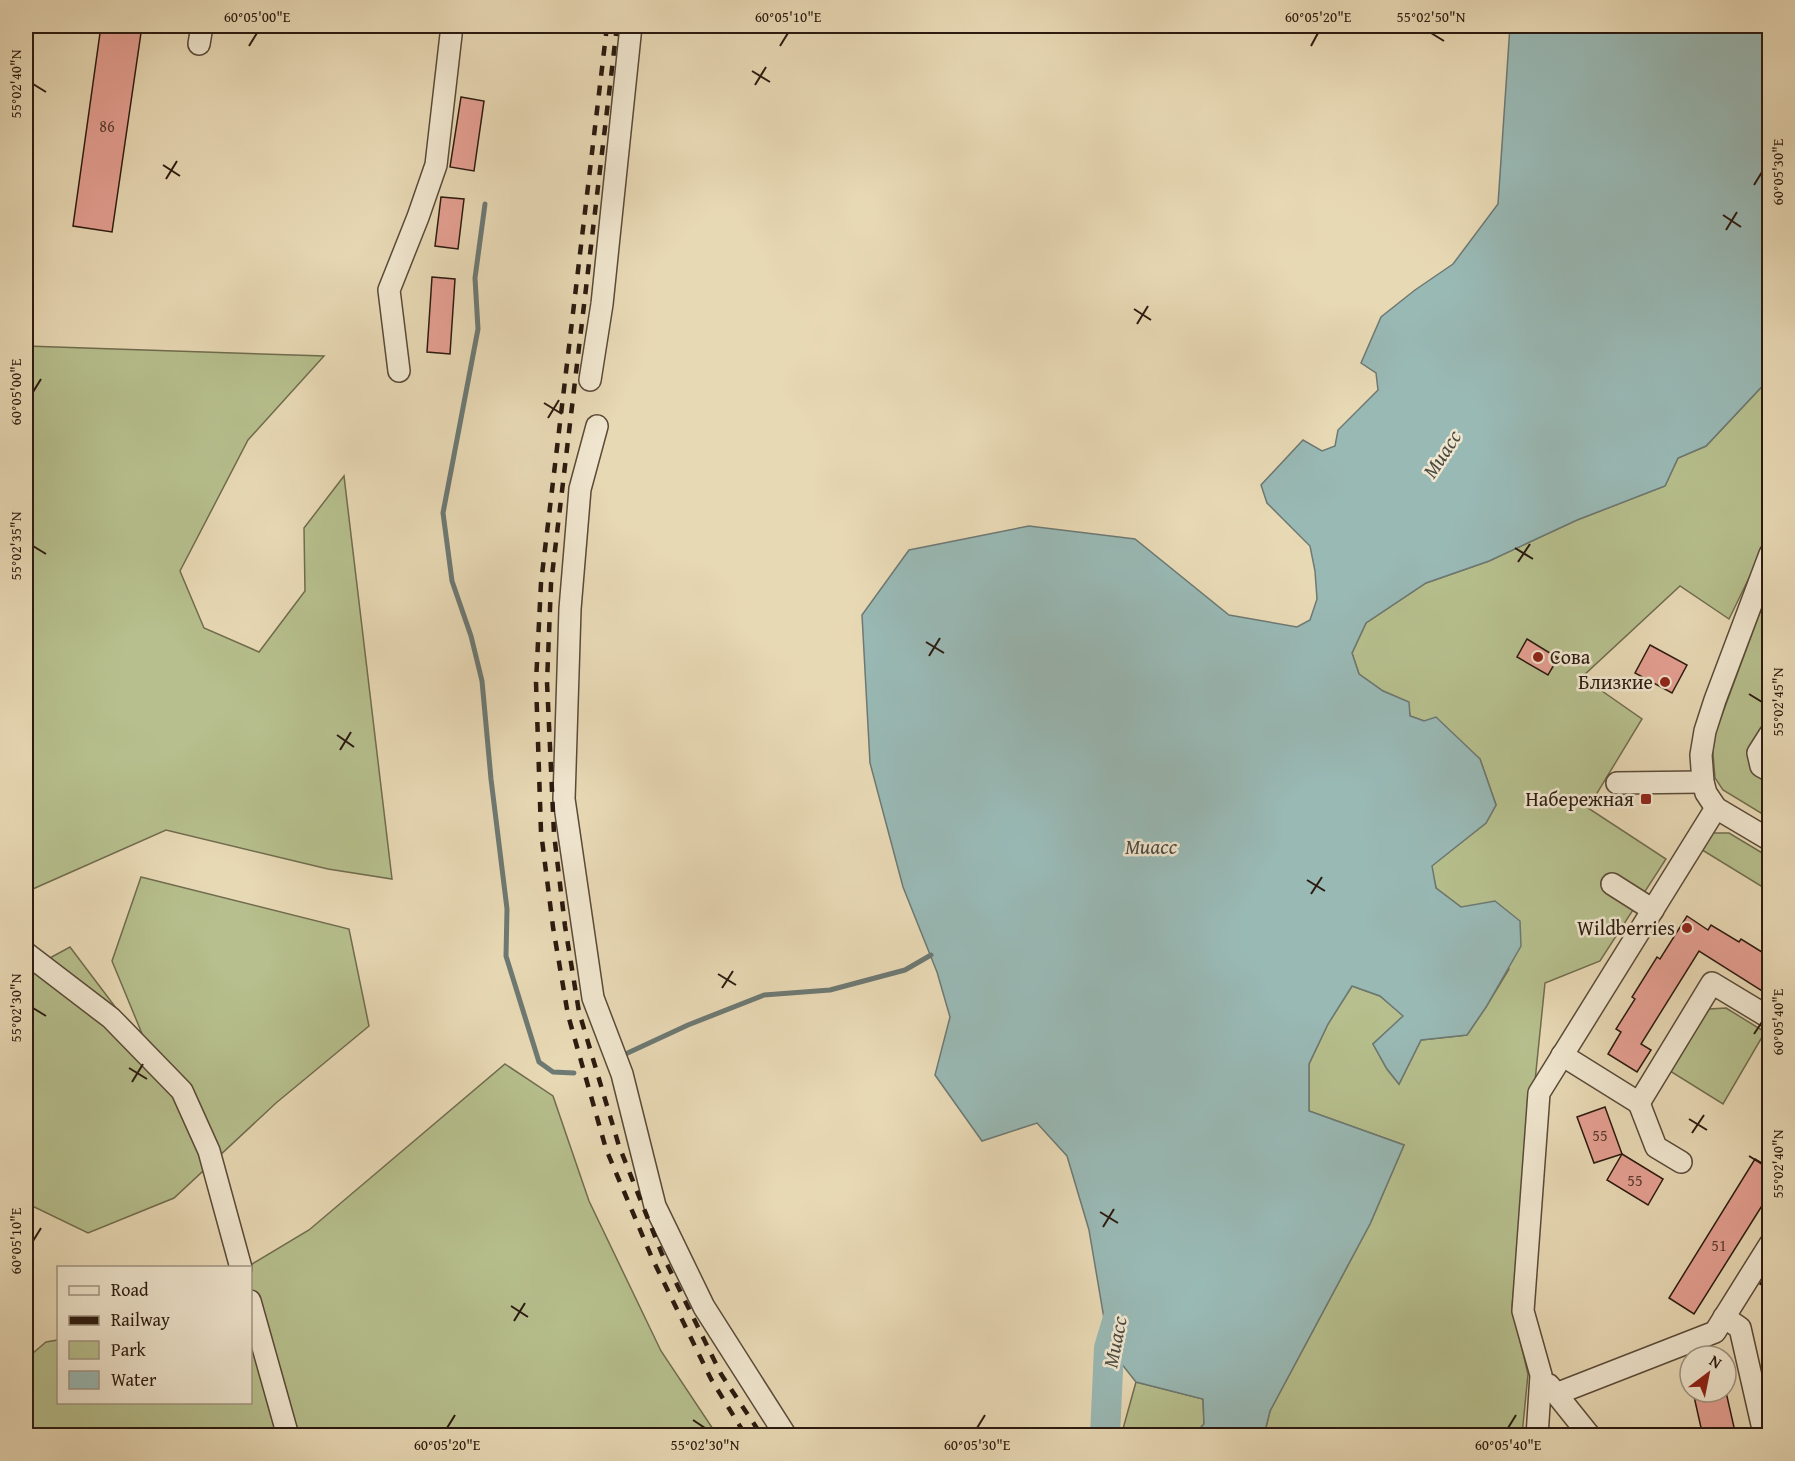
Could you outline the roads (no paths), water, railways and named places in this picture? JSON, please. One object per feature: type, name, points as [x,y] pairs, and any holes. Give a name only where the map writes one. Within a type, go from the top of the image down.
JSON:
[{"type":"street","points":[[399,372],[389,290],[436,165],[452,26]]},
{"type":"street","points":[[590,380],[602,304],[631,26]]},
{"type":"street","points":[[597,426],[580,489],[570,609],[564,799],[593,998],[622,1074],[655,1206],[704,1307],[786,1436]]},
{"type":"street","points":[[1770,554],[1705,731],[1701,755],[1706,793],[1716,808],[1770,840]]},
{"type":"street","points":[[1770,734],[1758,753],[1761,766],[1770,771]]},
{"type":"street","points":[[1617,783],[1703,782]]},
{"type":"street","points":[[1537,1436],[1541,1375],[1524,1311],[1539,1093],[1716,808]]},
{"type":"street","points":[[1612,884],[1653,910]]},
{"type":"street","points":[[26,953],[111,1018],[182,1091],[209,1151],[240,1266]]},
{"type":"street","points":[[1639,1102],[1712,983],[1770,1018]]},
{"type":"street","points":[[1562,1055],[1639,1102],[1656,1147],[1681,1162]]},
{"type":"street","points":[[1556,1394],[1715,1332],[1770,1244]]},
{"type":"street","points":[[252,1308],[288,1436]]},
{"type":"street","points":[[1724,1317],[1740,1328],[1763,1429],[1770,1433]]},
{"type":"street","points":[[1541,1375],[1590,1436]]},
{"type":"water","name":"Миасс","points":[[1510,26],[1769,26],[1769,379],[1706,446],[1678,458],[1665,486],[1577,520],[1489,561],[1426,583],[1366,623],[1352,653],[1359,674],[1383,691],[1409,702],[1410,716],[1424,721],[1436,717],[1480,759],[1496,805],[1486,823],[1432,866],[1436,888],[1461,907],[1495,901],[1520,921],[1521,946],[1467,1035],[1421,1040],[1399,1084],[1387,1069],[1373,1044],[1403,1016],[1380,996],[1352,986],[1328,1024],[1309,1064],[1309,1111],[1404,1145],[1370,1224],[1270,1411],[1264,1435],[1194,1435],[1204,1424],[1203,1399],[1136,1382],[1109,1348],[1089,1230],[1067,1156],[1037,1123],[982,1141],[935,1075],[950,1017],[937,972],[903,887],[870,763],[862,615],[909,550],[1029,526],[1135,539],[1229,615],[1297,627],[1310,620],[1317,599],[1310,546],[1267,503],[1261,485],[1303,440],[1322,451],[1335,446],[1338,430],[1378,390],[1376,373],[1361,363],[1381,317],[1453,264],[1498,204]]},
{"type":"waterway","points":[[485,204],[475,278],[478,329],[443,513],[452,581],[471,636],[482,681],[507,909],[506,956],[539,1062],[553,1072],[574,1073]]},
{"type":"waterway","points":[[619,1057],[688,1025],[764,995],[830,990],[905,970],[931,955]]},
{"type":"waterway","name":"Миасс","points":[[1105,1436],[1109,1348],[1121,1308]]},
{"type":"railway","points":[[607,26],[541,583],[536,682],[541,832],[553,927],[568,1015],[606,1149],[652,1258],[711,1379],[746,1436]]},
{"type":"railway","points":[[617,26],[551,584],[547,682],[554,834],[565,926],[579,1012],[619,1146],[662,1254],[721,1374],[762,1436]]},
{"type":"place","name":"Сова","points":[[1538,657]]},
{"type":"place","name":"Близкие","points":[[1665,682]]},
{"type":"place","name":"Набережная","points":[[1646,799]]},
{"type":"place","name":"Wildberries","points":[[1687,928]]}]
